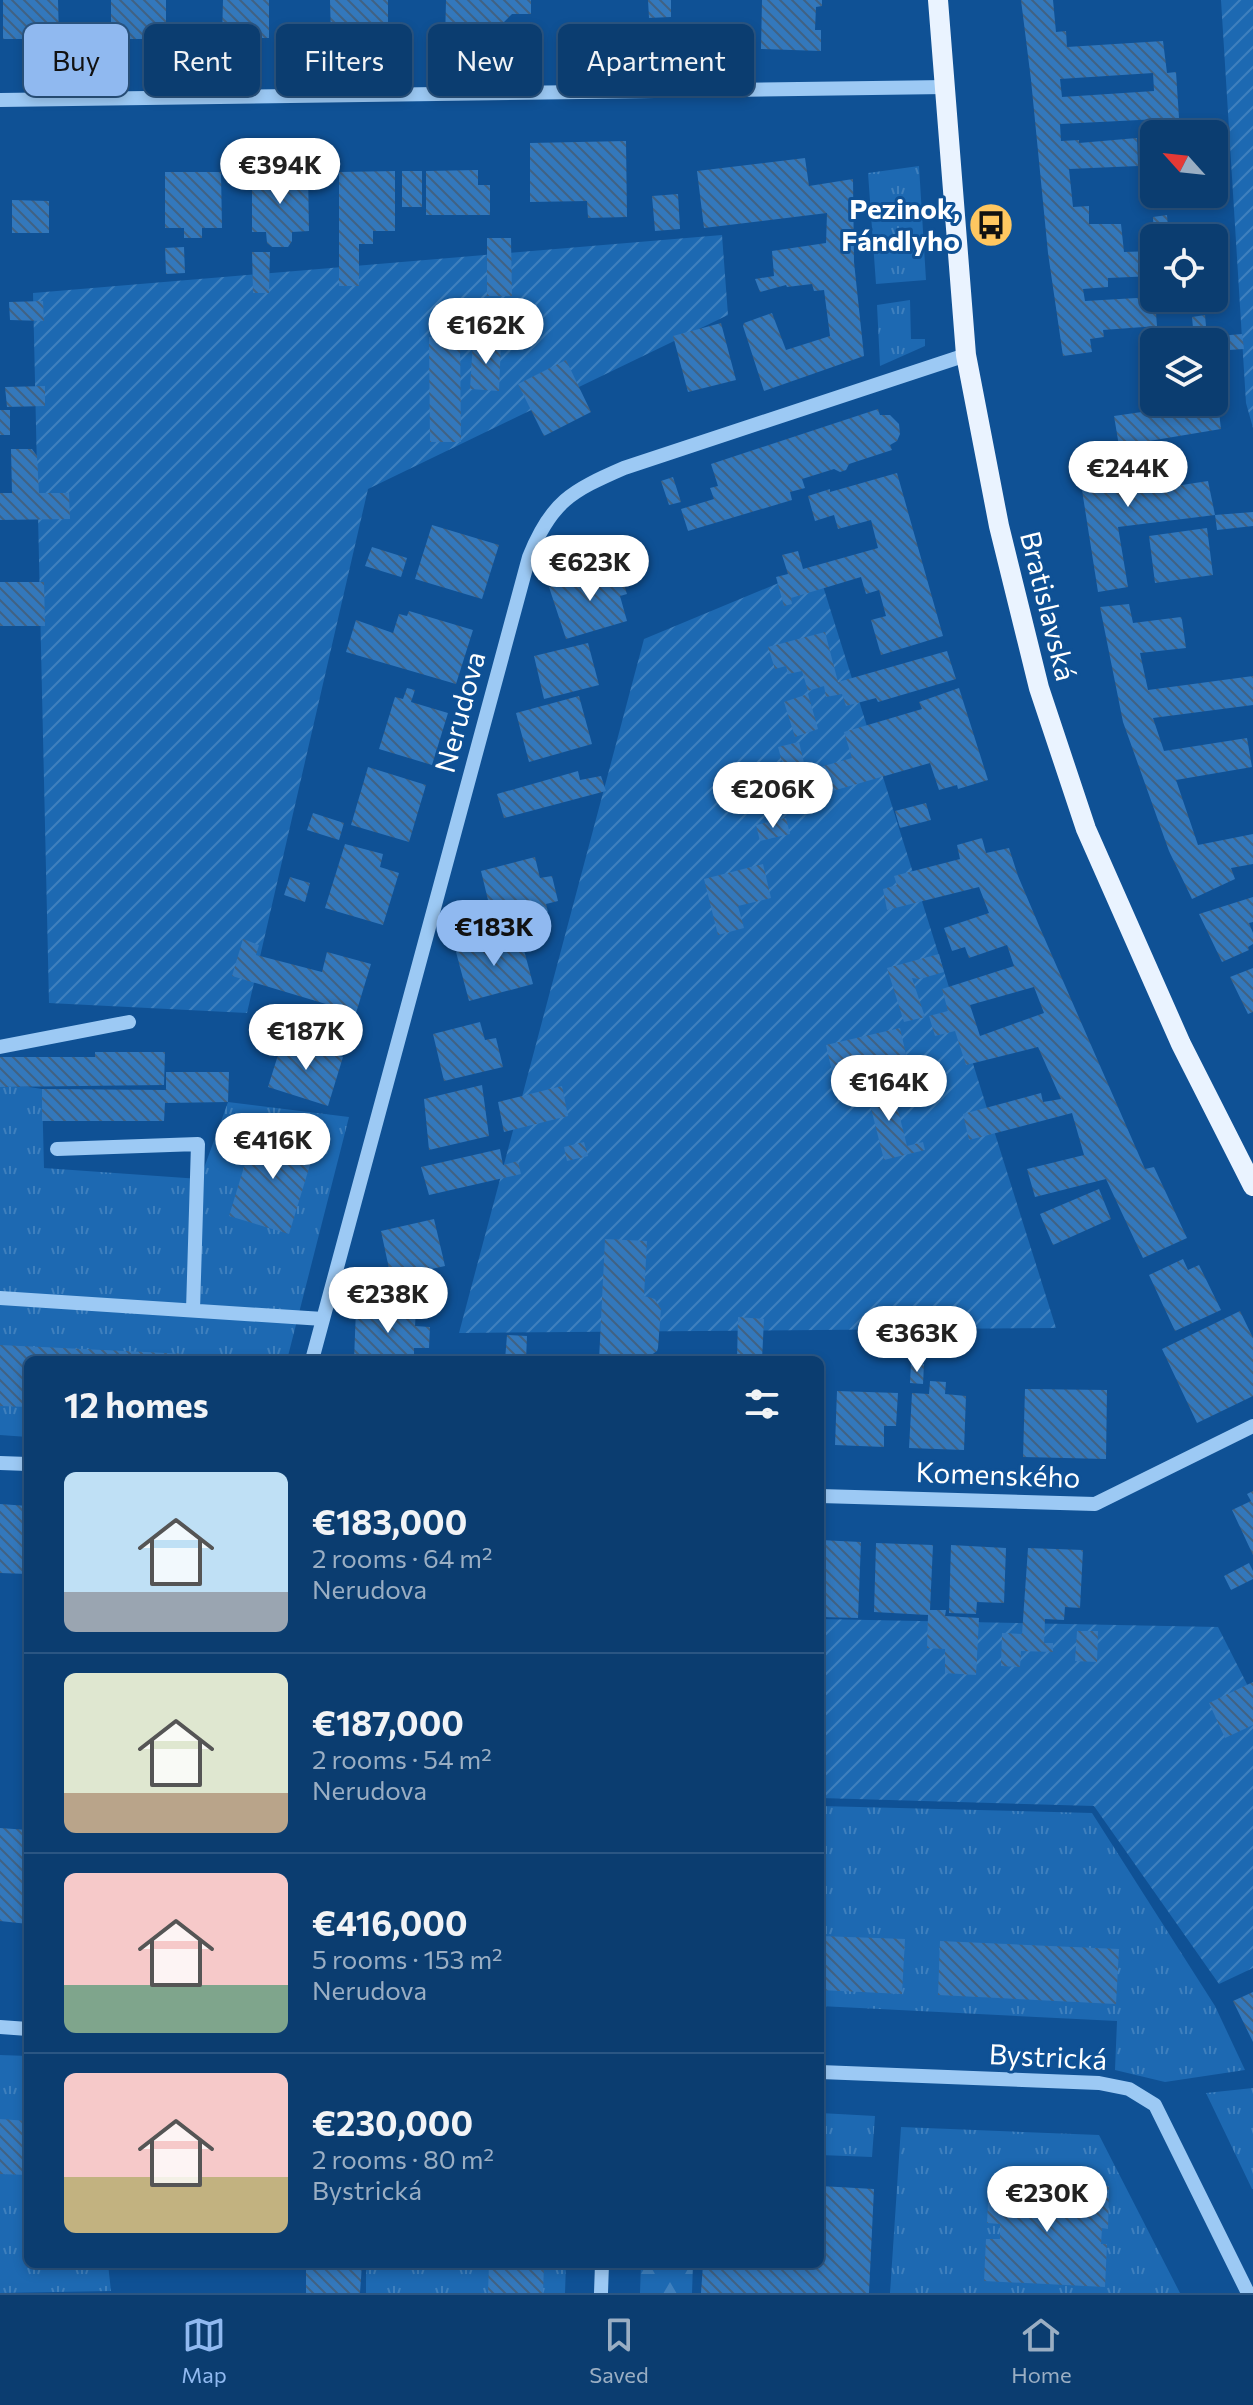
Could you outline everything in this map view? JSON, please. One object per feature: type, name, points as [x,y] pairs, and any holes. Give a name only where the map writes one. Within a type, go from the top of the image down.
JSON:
[{"type":"main road","name":"Bratislavská","points":[[938,0],[966,355],[999,526],[1039,688],[1086,829],[1175,1031],[1253,1186]]},
{"type":"street","points":[[0,100],[946,87]]},
{"type":"street","name":"Nerudova","points":[[313,1356],[529,557],[549,514],[587,484],[624,468],[966,355]]},
{"type":"street","points":[[0,1047],[129,1022]]},
{"type":"street","points":[[57,1149],[198,1144],[193,1310]]},
{"type":"street","points":[[0,1298],[323,1319]]},
{"type":"street","name":"Komenského","points":[[824,1496],[1095,1504],[1253,1426]]},
{"type":"street","points":[[0,1463],[24,1464]]},
{"type":"street","points":[[0,2027],[24,2029]]},
{"type":"street","name":"Bystrická","points":[[824,2072],[1099,2083],[1129,2089],[1155,2105],[1248,2293]]},
{"type":"street","points":[[601,2293],[602,2268]]},
{"type":"green space","points":[[1221,0],[1253,0],[1253,428],[1246,403]]},
{"type":"green space","points":[[919,166],[926,280],[876,284],[868,173]]},
{"type":"green space","points":[[722,235],[728,315],[368,489],[247,1013],[49,1003],[33,293]]},
{"type":"green space","points":[[910,300],[911,339],[925,339],[925,346],[880,366],[877,305]]},
{"type":"green space","points":[[817,567],[1056,1328],[459,1333],[644,639]]},
{"type":"green space","points":[[0,1087],[42,1089],[44,1168],[200,1179],[228,1102],[349,1117],[288,1356],[24,1356],[24,1437],[0,1435]]},
{"type":"green space","points":[[824,1619],[1218,1627],[1253,1696],[1253,1968],[1219,1984],[1094,1806],[824,1798]]},
{"type":"green space","points":[[824,1806],[1092,1813],[1215,2006],[1245,2070],[1165,2082],[1115,2070],[1117,2021],[824,2006]]},
{"type":"green space","points":[[0,2055],[24,2056],[24,2268],[108,2268],[111,2291],[0,2293]]},
{"type":"green space","points":[[1253,2088],[1253,2189],[1252,2189],[1206,2093]]},
{"type":"green space","points":[[824,2113],[875,2116],[872,2157],[824,2155]]},
{"type":"green space","points":[[901,2127],[1099,2135],[1180,2293],[890,2293]]},
{"type":"green space","points":[[366,2268],[566,2268],[565,2293],[366,2293]]},
{"type":"green space","points":[[641,2268],[693,2268],[692,2293],[640,2293]]},
{"type":"building","points":[[3,0],[58,0],[59,24],[24,24],[24,39],[3,39]]},
{"type":"building","points":[[111,0],[166,0],[166,24],[144,24],[144,39],[128,39],[128,24],[111,24]]},
{"type":"building","points":[[223,0],[269,0],[269,38],[260,38],[260,24],[222,24]]},
{"type":"building","points":[[330,0],[388,0],[388,24],[331,24]]},
{"type":"building","points":[[446,0],[531,0],[531,14],[512,14],[503,24],[445,24]]},
{"type":"building","points":[[648,0],[671,0],[671,17],[649,18]]},
{"type":"building","points":[[762,0],[822,0],[822,6],[816,7],[815,30],[821,30],[821,51],[761,49]]},
{"type":"building","points":[[1021,0],[1053,0],[1056,32],[1066,31],[1067,47],[1163,41],[1167,73],[1176,72],[1179,118],[1060,124],[1061,141],[1079,140],[1079,143],[1137,138],[1138,166],[1069,169],[1073,207],[1089,206],[1089,224],[1121,224],[1124,252],[1140,251],[1140,277],[1108,278],[1108,287],[1083,289],[1085,301],[1140,298],[1140,312],[1170,312],[1156,313],[1157,326],[1103,330],[1104,337],[1090,339],[1092,352],[1063,356],[1048,253]],"holes":[[[1153,73],[1154,91],[1062,97],[1060,79]]]},
{"type":"building","points":[[626,141],[627,217],[588,218],[587,201],[530,202],[530,143]]},
{"type":"building","points":[[805,158],[809,186],[853,179],[854,262],[864,356],[764,391],[744,323],[772,313],[786,350],[830,336],[824,290],[814,291],[812,284],[786,285],[760,292],[755,279],[774,276],[772,251],[826,243],[827,213],[704,228],[697,171]]},
{"type":"building","points":[[478,170],[478,185],[490,185],[490,215],[426,215],[426,171]]},
{"type":"building","points":[[395,171],[395,231],[373,231],[373,244],[359,244],[359,286],[339,286],[339,172]]},
{"type":"building","points":[[402,171],[422,171],[422,207],[402,207]]},
{"type":"building","points":[[165,172],[221,172],[222,228],[202,228],[202,238],[184,238],[184,228],[165,228]]},
{"type":"building","points":[[252,172],[308,172],[309,231],[292,232],[288,247],[272,247],[267,243],[266,232],[252,232]]},
{"type":"building","points":[[678,194],[680,229],[655,231],[652,196]]},
{"type":"building","points":[[12,200],[49,201],[49,233],[12,233]]},
{"type":"building","points":[[1167,215],[1168,224],[1153,224],[1153,217]]},
{"type":"building","points":[[487,238],[511,238],[512,296],[487,296]]},
{"type":"building","points":[[184,247],[185,273],[166,274],[165,248]]},
{"type":"building","points":[[252,252],[270,252],[269,293],[253,293]]},
{"type":"building","points":[[43,301],[44,321],[10,320],[9,302]]},
{"type":"building","points":[[485,305],[506,305],[505,329],[484,329]]},
{"type":"building","points":[[1205,315],[1206,328],[1193,328],[1192,317]]},
{"type":"building","points":[[721,323],[736,380],[688,392],[673,336]]},
{"type":"building","points":[[1242,334],[1244,349],[1228,350],[1228,335]]},
{"type":"building","points":[[460,336],[461,442],[430,442],[429,337]]},
{"type":"building","points":[[473,341],[501,343],[499,391],[470,389]]},
{"type":"building","points":[[566,360],[591,412],[544,436],[518,384]]},
{"type":"building","points":[[45,386],[45,406],[7,407],[5,387]]},
{"type":"building","points":[[878,409],[880,415],[890,415],[899,424],[900,434],[897,441],[890,445],[892,450],[849,464],[846,470],[840,472],[834,469],[802,479],[805,488],[790,492],[792,500],[688,531],[681,509],[714,499],[710,488],[718,486],[711,464]]},
{"type":"building","points":[[0,410],[10,410],[10,435],[0,435]]},
{"type":"building","points":[[1140,412],[1140,416],[1219,416],[1221,429],[1119,446],[1114,416]]},
{"type":"building","points":[[1106,447],[1107,459],[1131,456],[1136,492],[1208,481],[1215,515],[1118,527],[1128,587],[1098,592],[1076,452]]},
{"type":"building","points":[[11,449],[32,449],[37,456],[39,493],[69,493],[70,519],[0,520],[0,493],[12,493]]},
{"type":"building","points":[[897,473],[943,636],[881,655],[871,620],[886,616],[879,590],[866,594],[861,577],[791,598],[792,604],[784,606],[776,577],[788,574],[782,555],[798,551],[803,569],[878,548],[871,520],[838,529],[834,515],[815,521],[808,496]]},
{"type":"building","points":[[673,477],[681,502],[669,505],[661,481]]},
{"type":"building","points":[[1253,512],[1253,526],[1217,530],[1215,515]]},
{"type":"building","points":[[432,525],[499,545],[482,599],[415,579]]},
{"type":"building","points":[[1207,528],[1213,575],[1155,583],[1149,536]]},
{"type":"building","points":[[372,547],[407,558],[401,577],[365,566]]},
{"type":"building","points":[[619,568],[627,594],[620,596],[627,621],[566,639],[549,587]]},
{"type":"building","points":[[0,582],[44,582],[45,626],[0,626]]},
{"type":"building","points":[[1129,604],[1133,623],[1181,617],[1182,620],[1186,648],[1140,653],[1148,690],[1253,676],[1253,705],[1153,718],[1164,751],[1247,738],[1252,767],[1176,780],[1198,845],[1253,834],[1253,864],[1231,868],[1235,879],[1192,899],[1169,851],[1123,722],[1100,607]]},
{"type":"building","points":[[409,611],[473,630],[456,684],[346,652],[356,620],[393,633],[399,614],[407,616]]},
{"type":"building","points":[[825,632],[838,682],[947,651],[956,679],[878,702],[876,698],[846,706],[842,694],[826,697],[824,686],[808,691],[802,671],[788,674],[786,666],[775,669],[768,647]]},
{"type":"building","points":[[588,643],[599,685],[544,699],[534,656]]},
{"type":"building","points":[[407,688],[415,690],[411,702],[448,713],[432,765],[379,749],[395,697],[403,699]]},
{"type":"building","points":[[959,688],[988,780],[958,789],[957,785],[939,790],[930,763],[752,814],[745,789],[786,777],[778,747],[799,742],[806,771],[852,758],[844,732],[922,709],[919,702]]},
{"type":"building","points":[[808,694],[818,729],[795,737],[784,702]]},
{"type":"building","points":[[579,696],[592,744],[529,762],[516,713]]},
{"type":"building","points":[[368,767],[426,785],[409,842],[351,825]]},
{"type":"building","points":[[578,771],[580,780],[601,776],[606,791],[504,818],[497,794]]},
{"type":"building","points":[[926,803],[931,820],[900,828],[895,811]]},
{"type":"building","points":[[313,813],[344,823],[339,840],[307,830]]},
{"type":"building","points":[[786,818],[790,834],[760,841],[756,825]]},
{"type":"building","points":[[982,838],[986,853],[1009,848],[1040,928],[1145,1169],[1154,1167],[1187,1238],[1143,1258],[1106,1179],[1035,1197],[1027,1169],[1084,1155],[1072,1113],[969,1140],[963,1114],[1041,1093],[1043,1102],[1061,1099],[1038,1047],[966,1065],[955,1031],[935,1036],[929,1016],[948,1011],[942,989],[1014,966],[1007,945],[969,958],[965,947],[952,951],[944,928],[989,913],[979,887],[887,910],[883,889],[897,885],[894,876],[960,859],[957,845]],"holes":[[[1034,987],[1044,1013],[980,1036],[970,1005]]]},
{"type":"building","points":[[345,844],[383,854],[380,867],[399,873],[383,925],[325,908]]},
{"type":"building","points":[[535,857],[540,878],[552,876],[558,901],[546,904],[548,912],[494,925],[481,871]]},
{"type":"building","points":[[763,864],[771,898],[738,906],[744,928],[718,935],[704,879]]},
{"type":"building","points":[[290,877],[310,883],[305,902],[284,895]]},
{"type":"building","points":[[1253,897],[1253,922],[1249,923],[1253,944],[1248,947],[1249,950],[1222,962],[1199,914]]},
{"type":"building","points":[[520,935],[533,984],[469,1001],[456,952]]},
{"type":"building","points":[[243,939],[259,945],[256,955],[322,972],[327,952],[371,964],[356,1013],[232,976]]},
{"type":"building","points":[[939,954],[944,972],[920,979],[912,978],[925,1017],[904,1022],[887,968]]},
{"type":"building","points":[[1253,968],[1253,1012],[1248,1014],[1230,977]]},
{"type":"building","points":[[324,1004],[356,1014],[350,1034],[318,1024]]},
{"type":"building","points":[[480,1022],[485,1040],[496,1038],[503,1067],[444,1081],[433,1034]]},
{"type":"building","points":[[900,1028],[909,1068],[835,1085],[826,1045]]},
{"type":"building","points":[[283,1039],[343,1057],[328,1106],[268,1087]]},
{"type":"building","points":[[95,1052],[165,1052],[164,1085],[0,1087],[0,1057],[95,1057]]},
{"type":"building","points":[[166,1072],[229,1072],[228,1102],[165,1103],[164,1121],[42,1121],[42,1089],[166,1090]]},
{"type":"building","points":[[891,1082],[907,1146],[923,1142],[925,1150],[884,1160],[866,1088]]},
{"type":"building","points":[[482,1085],[489,1136],[429,1150],[424,1099]]},
{"type":"building","points":[[562,1086],[568,1116],[504,1132],[498,1102]]},
{"type":"building","points":[[256,1128],[316,1145],[289,1234],[229,1216]]},
{"type":"building","points":[[584,1142],[588,1156],[567,1161],[564,1147]]},
{"type":"building","points":[[500,1149],[503,1165],[518,1161],[521,1174],[429,1195],[421,1167]]},
{"type":"building","points":[[1099,1189],[1111,1219],[1053,1245],[1040,1214]]},
{"type":"building","points":[[434,1219],[445,1266],[391,1278],[381,1231]]},
{"type":"building","points":[[605,1239],[647,1241],[644,1296],[655,1299],[661,1309],[657,1351],[650,1356],[599,1356]]},
{"type":"building","points":[[1183,1259],[1188,1270],[1199,1265],[1221,1310],[1175,1331],[1149,1275]]},
{"type":"building","points":[[356,1309],[416,1310],[415,1326],[430,1327],[429,1348],[414,1348],[414,1356],[354,1356]]},
{"type":"building","points":[[1240,1311],[1253,1338],[1253,1396],[1197,1423],[1162,1349]]},
{"type":"building","points":[[738,1317],[764,1319],[762,1356],[737,1356]]},
{"type":"building","points":[[507,1335],[527,1336],[526,1356],[505,1356]]},
{"type":"building","points":[[0,1345],[207,1355],[24,1356],[24,1407],[0,1406]]},
{"type":"building","points":[[911,1364],[924,1364],[923,1384],[910,1383]]},
{"type":"building","points":[[930,1381],[946,1382],[945,1394],[966,1396],[964,1450],[909,1448],[912,1393],[929,1394]]},
{"type":"building","points":[[1025,1389],[1107,1390],[1106,1459],[1023,1457]]},
{"type":"building","points":[[837,1391],[898,1393],[896,1426],[884,1426],[884,1447],[835,1445]]},
{"type":"building","points":[[1253,1491],[1253,1555],[1232,1510],[1251,1501],[1247,1494]]},
{"type":"building","points":[[0,1504],[24,1506],[24,1574],[0,1573]]},
{"type":"building","points":[[824,1540],[861,1542],[858,1618],[824,1617]]},
{"type":"building","points":[[876,1543],[933,1545],[930,1610],[946,1610],[945,1616],[979,1618],[976,1675],[945,1673],[945,1649],[927,1648],[928,1615],[874,1612]]},
{"type":"building","points":[[951,1545],[1006,1548],[1004,1603],[977,1602],[976,1614],[949,1613]]},
{"type":"building","points":[[1028,1548],[1083,1550],[1080,1608],[1065,1607],[1064,1620],[1045,1619],[1044,1643],[1053,1643],[1053,1652],[1021,1651],[1020,1667],[1001,1666],[1002,1633],[1022,1634]]},
{"type":"building","points":[[1249,1563],[1253,1579],[1231,1590],[1224,1576]]},
{"type":"building","points":[[1077,1631],[1098,1631],[1097,1662],[1075,1661]]},
{"type":"building","points":[[1253,1682],[1253,1725],[1225,1738],[1209,1703]]},
{"type":"building","points":[[0,1828],[24,1830],[24,1924],[0,1921]]},
{"type":"building","points":[[824,1936],[905,1939],[902,1994],[824,1990]]},
{"type":"building","points":[[940,1941],[1119,1949],[1116,2004],[938,1995]]},
{"type":"building","points":[[1253,1992],[1253,2042],[1233,2001]]},
{"type":"building","points":[[0,2119],[24,2121],[24,2175],[0,2174]]},
{"type":"building","points":[[989,2181],[1109,2186],[1108,2229],[1102,2228],[1101,2244],[1107,2244],[1105,2287],[984,2281],[986,2239],[1000,2239],[1000,2224],[987,2223]]},
{"type":"building","points":[[824,2186],[874,2189],[869,2293],[701,2293],[703,2268],[824,2268]]},
{"type":"building","points":[[306,2268],[362,2268],[360,2293],[306,2293]]},
{"type":"building","points":[[489,2268],[544,2268],[543,2293],[488,2293]]},
{"type":"place","name":"Pezinok, Fándlyho","points":[[991,225]]}]
